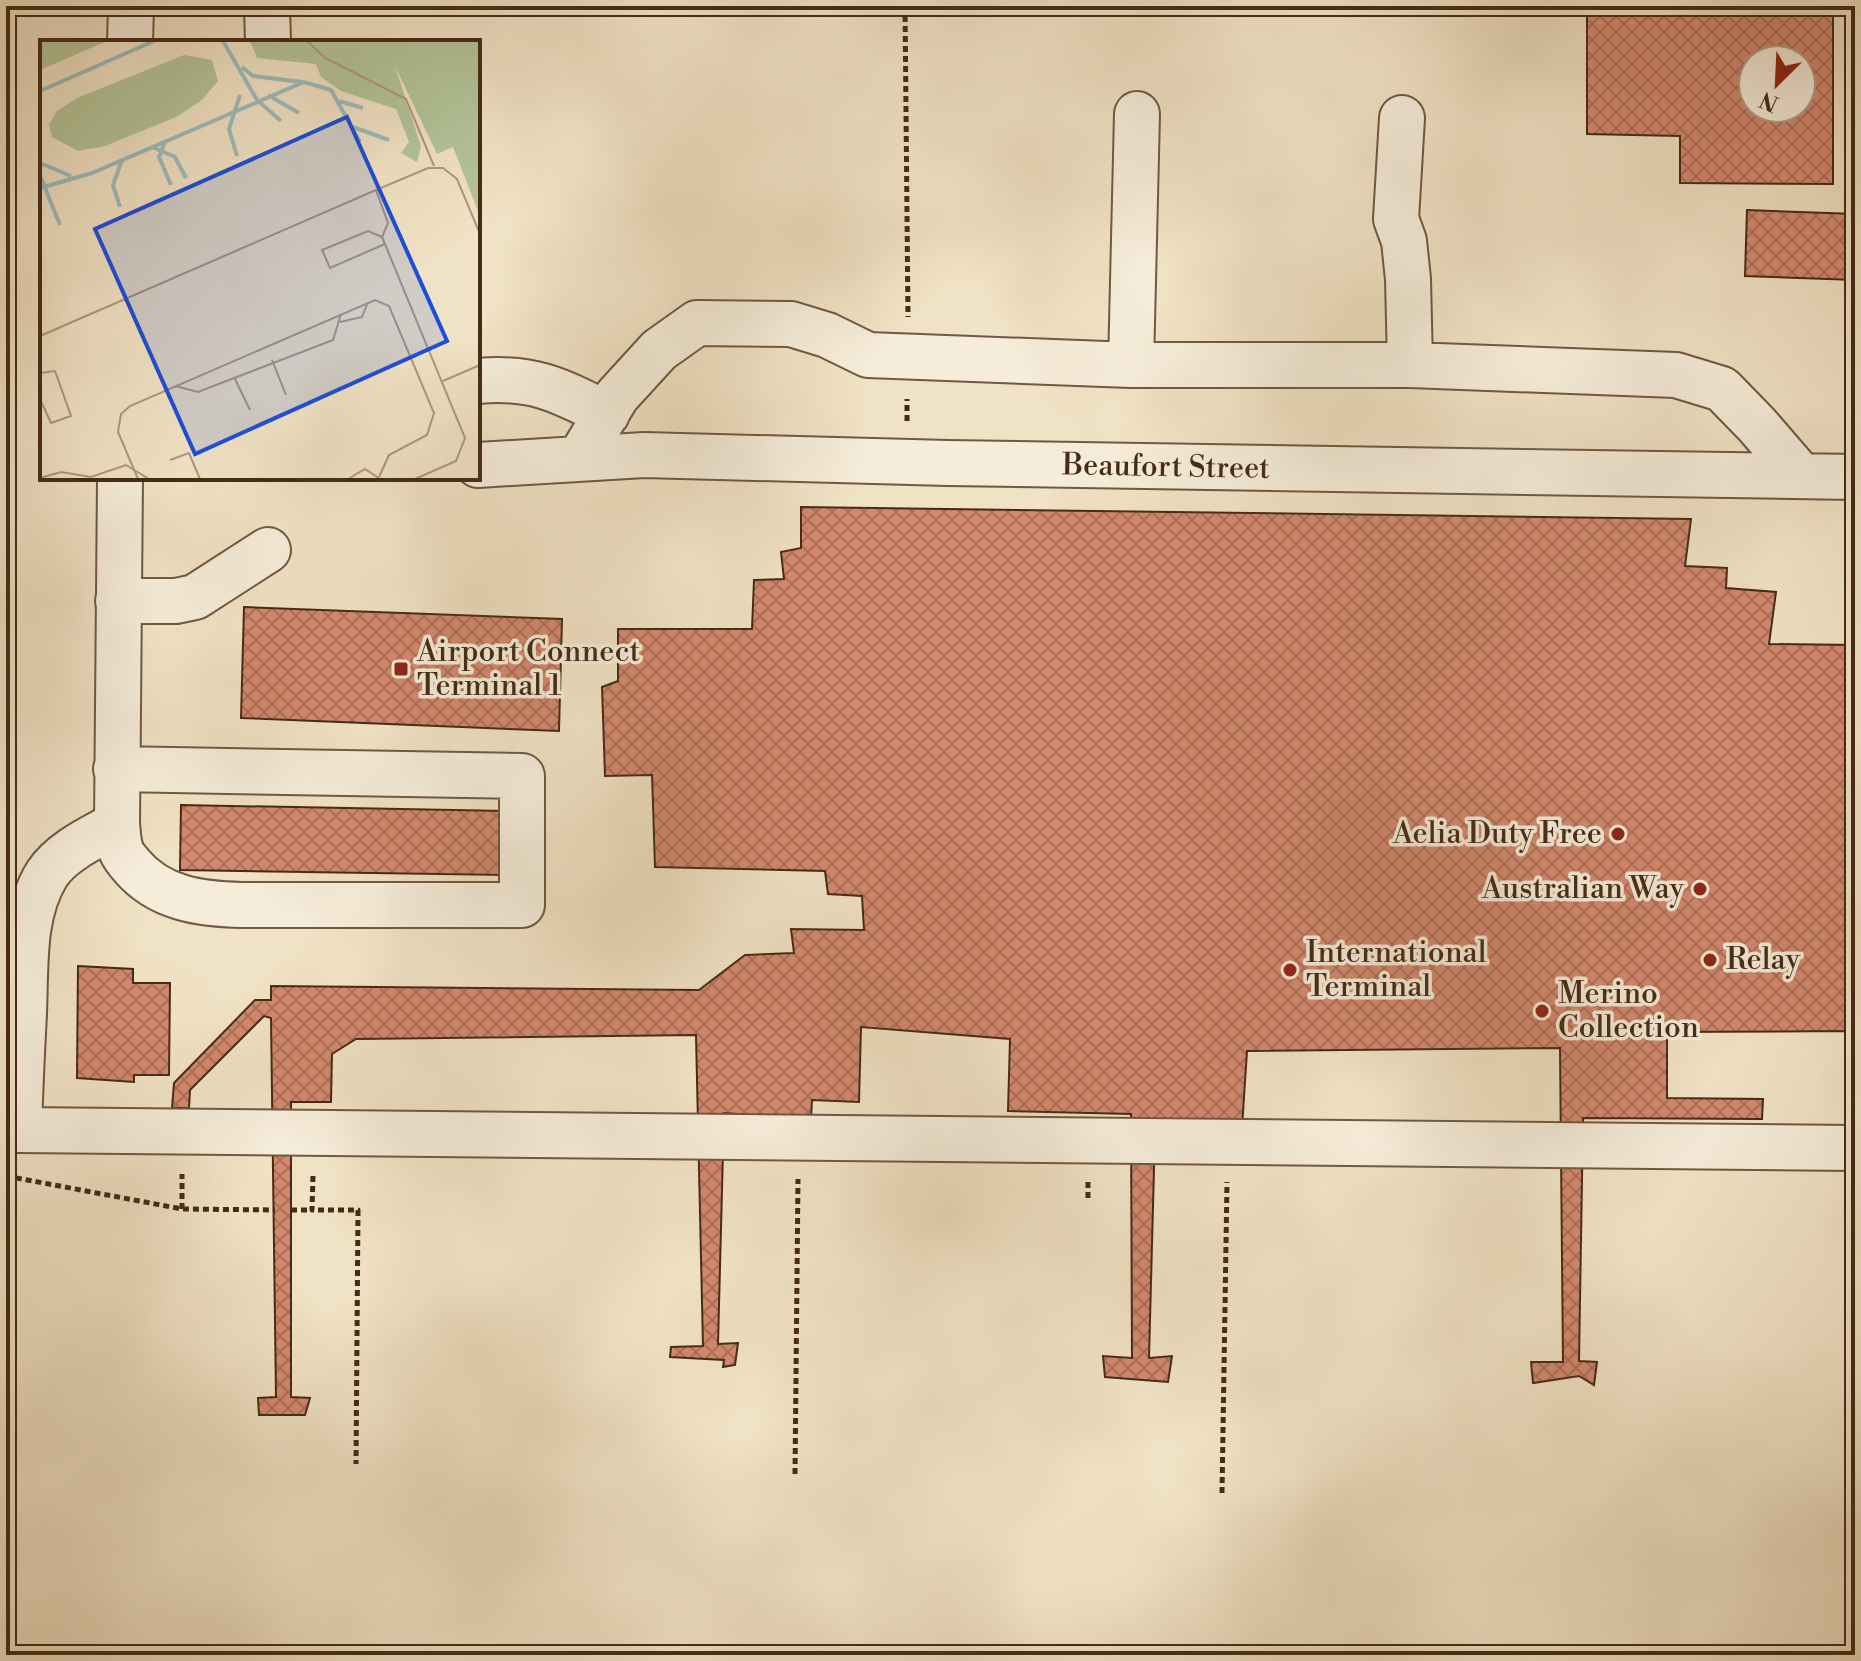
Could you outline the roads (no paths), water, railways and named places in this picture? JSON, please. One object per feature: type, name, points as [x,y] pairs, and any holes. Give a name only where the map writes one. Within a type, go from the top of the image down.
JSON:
[{"type":"street","points":[[130,40],[131,6]]},
{"type":"street","points":[[267,6],[268,40]]},
{"type":"street","points":[[1131,365],[1137,114]]},
{"type":"street","points":[[1402,118],[1396,219],[1404,241],[1408,279],[1410,365]]},
{"type":"street","points":[[579,459],[617,396],[659,350],[697,323],[791,324],[827,335],[868,355],[1131,365],[1410,365],[1676,375],[1722,389],[1801,476]]},
{"type":"street","points":[[480,381],[506,378],[555,388],[607,414]]},
{"type":"street","name":"Beaufort Street","points":[[480,465],[644,455],[1855,477]]},
{"type":"street","points":[[116,769],[522,776],[522,905],[214,904],[183,899],[148,882],[134,869],[121,852],[117,824],[116,769],[120,480]]},
{"type":"street","points":[[118,601],[176,601],[195,597],[268,550]]},
{"type":"street","points":[[117,824],[58,862],[38,894],[28,931],[12,1130],[1855,1148]]},
{"type":"place","name":"Airport Connect Terminal 1","points":[[401,669]]},
{"type":"place","name":"Aelia Duty Free","points":[[1618,834]]},
{"type":"place","name":"Australian Way","points":[[1700,889]]},
{"type":"place","name":"Relay","points":[[1710,960]]},
{"type":"place","name":"International Terminal","points":[[1290,970]]},
{"type":"place","name":"Merino Collection","points":[[1542,1011]]}]
